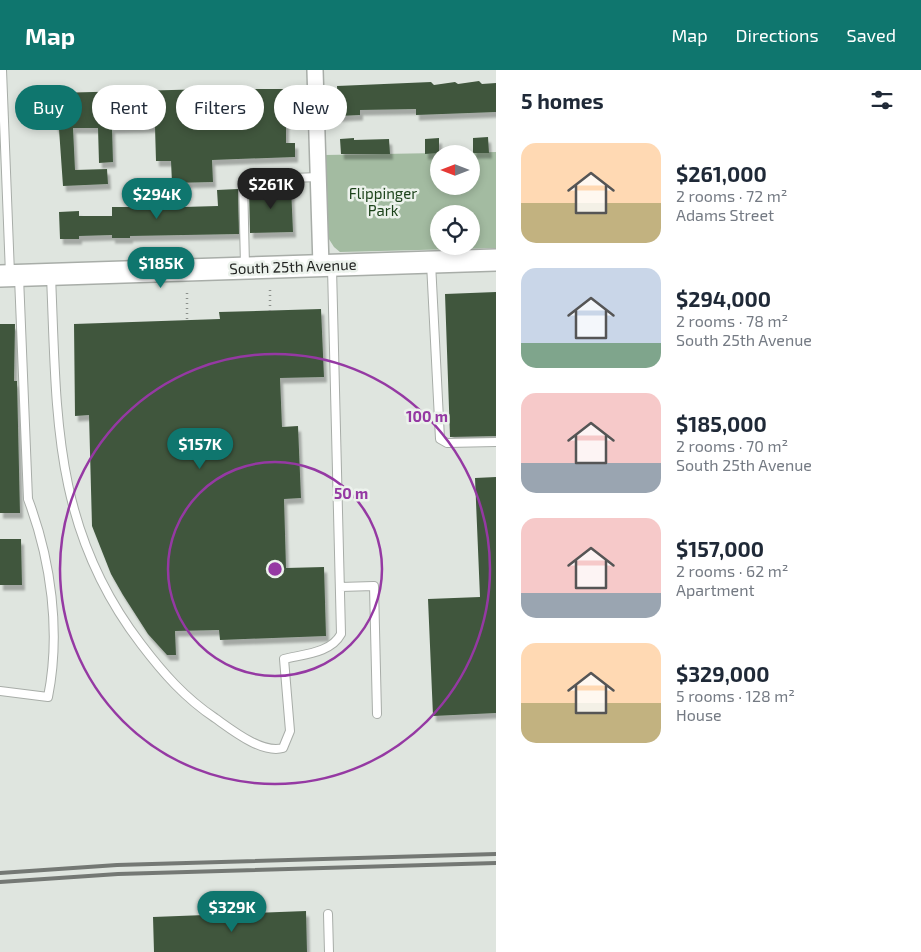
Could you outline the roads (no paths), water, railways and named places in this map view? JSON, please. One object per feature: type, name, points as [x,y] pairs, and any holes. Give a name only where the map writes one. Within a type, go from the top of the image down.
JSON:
[{"type":"main road","name":"South 25th Avenue","points":[[10,276],[496,260]]},
{"type":"street","points":[[315,70],[318,177],[327,266]]},
{"type":"lane","points":[[0,691],[48,697],[51,684],[53,600],[35,516],[28,499],[10,276],[2,70]]},
{"type":"lane","points":[[245,268],[243,180],[318,177]]},
{"type":"lane","points":[[431,262],[440,439],[447,443],[496,442]]},
{"type":"lane","points":[[51,274],[57,421],[68,494],[84,543],[117,610],[175,686],[200,708],[246,738],[275,750],[283,748],[290,732],[284,659],[326,649],[336,643],[340,634],[340,587],[327,266]]},
{"type":"lane","points":[[340,587],[374,586],[377,714]]},
{"type":"lane","points":[[328,914],[329,952]]},
{"type":"railway","points":[[0,873],[117,865],[496,854]]},
{"type":"railway","points":[[0,882],[118,874],[496,863]]},
{"type":"park label","name":"Flippinger Park","points":[[383,202]]}]
